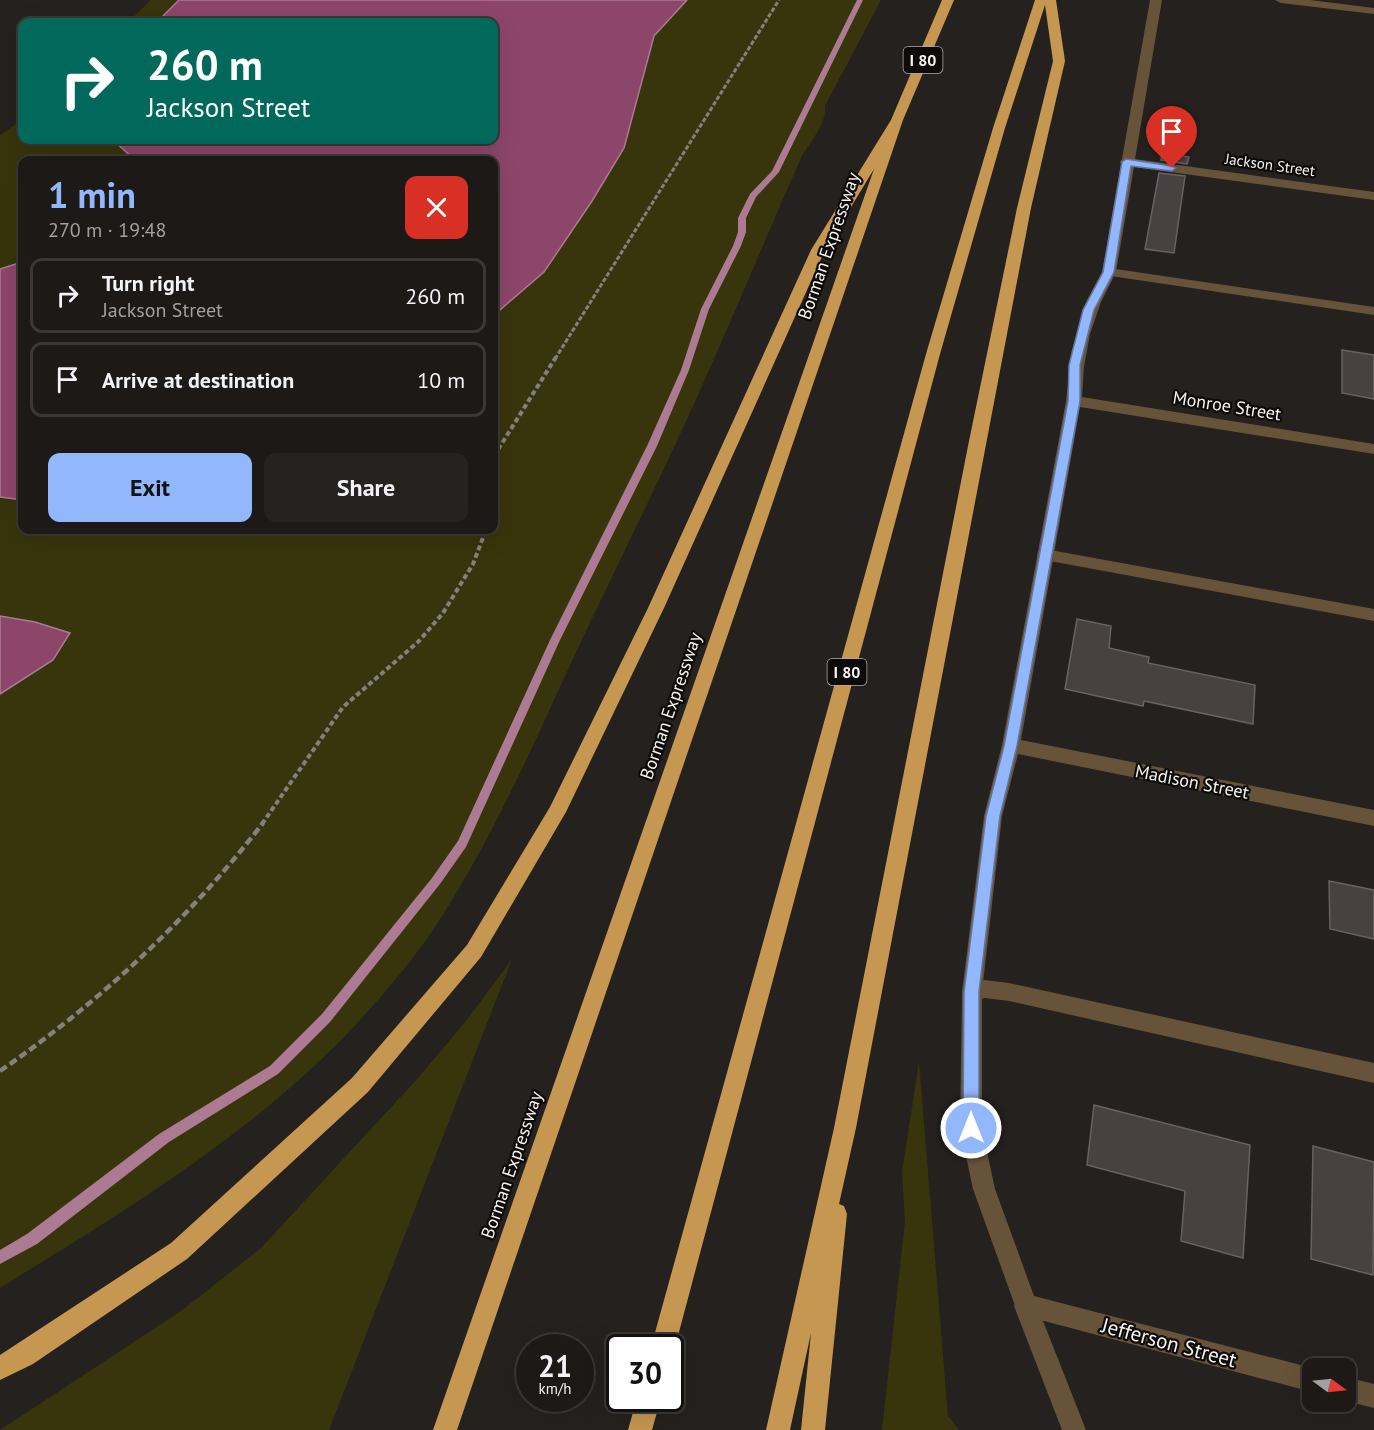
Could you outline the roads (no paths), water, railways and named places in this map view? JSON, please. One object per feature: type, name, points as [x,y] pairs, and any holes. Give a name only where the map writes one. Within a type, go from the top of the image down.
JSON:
[{"type":"highway","name":"Borman Expressway","points":[[446,1430],[897,120],[948,0]]},
{"type":"highway","name":"I 80","points":[[667,1334],[933,354],[999,128],[1041,0]]},
{"type":"highway","points":[[778,1430],[845,1128],[986,394],[1024,208],[1059,61],[1050,0]]},
{"type":"highway","points":[[0,1368],[24,1355],[178,1251],[360,1085],[474,951],[562,801],[657,608],[818,250],[897,120]]},
{"type":"highway","points":[[813,1430],[845,1128]]},
{"type":"highway","points":[[640,1430],[645,1412]]},
{"type":"street","points":[[1074,1430],[984,1189],[971,1128],[972,992],[993,816],[1011,746],[1074,401],[1075,365],[1089,310],[1109,272],[1126,162],[1156,0]]},
{"type":"street","points":[[1281,0],[1374,11]]},
{"type":"street","name":"Jackson Street","points":[[1126,162],[1374,196]]},
{"type":"street","points":[[1109,272],[1374,311]]},
{"type":"street","name":"Monroe Street","points":[[1074,401],[1374,449]]},
{"type":"street","points":[[1045,555],[1374,615]]},
{"type":"street","name":"Madison Street","points":[[1011,746],[1374,818]]},
{"type":"street","points":[[972,992],[985,989],[1010,992],[1374,1073]]},
{"type":"street","name":"Jefferson Street","points":[[1026,1306],[1302,1377]]},
{"type":"street","points":[[1356,1392],[1374,1396]]},
{"type":"waterway","points":[[0,1257],[32,1239],[164,1138],[274,1070],[326,1018],[436,881],[462,844],[555,640],[652,446],[685,370],[705,309],[737,246],[742,232],[742,218],[753,196],[775,172],[860,0]]}]
